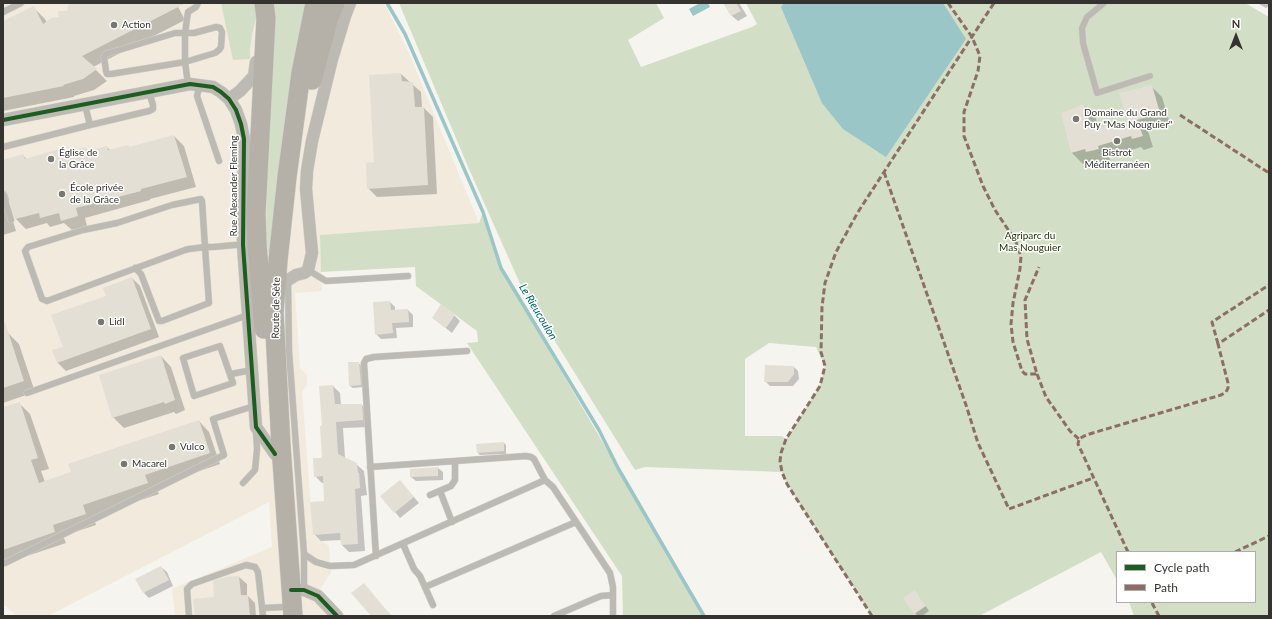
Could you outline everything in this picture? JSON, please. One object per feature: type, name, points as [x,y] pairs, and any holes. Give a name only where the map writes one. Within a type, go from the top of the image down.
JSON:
[{"type":"main road","name":"Route de Sète","points":[[264,3],[266,18],[256,213],[250,244],[275,454],[288,613]]},
{"type":"main road","name":"Route de Sète","points":[[288,613],[298,590],[274,328],[289,272],[291,141],[301,73],[315,3]]},
{"type":"main road","points":[[291,141],[300,132],[328,17],[335,3]]},
{"type":"street","points":[[250,244],[264,250],[264,259],[267,267],[289,272],[312,253],[306,189],[307,171],[312,141],[332,59],[350,3]]},
{"type":"street","points":[[229,99],[240,91],[254,76],[258,51],[264,41]]},
{"type":"street","name":"Rue Alexander Fleming","points":[[3,120],[194,84],[212,87],[229,99],[236,110],[244,139],[250,244],[248,315],[256,427],[275,454]]},
{"type":"street","points":[[298,590],[318,596],[337,616]]},
{"type":"lane","points":[[3,12],[21,3]]},
{"type":"lane","points":[[198,3],[196,7],[188,12],[185,33],[185,62],[194,84],[219,161]]},
{"type":"lane","points":[[1104,3],[1087,17],[1082,28],[1083,43],[1097,93],[1150,76]]},
{"type":"lane","points":[[216,27],[220,28],[222,32],[220,50],[185,62],[107,74],[104,57],[106,54],[155,38],[175,33],[185,33],[194,33],[216,27]]},
{"type":"lane","points":[[3,147],[149,111],[153,109],[150,92]]},
{"type":"lane","points":[[85,105],[90,125]]},
{"type":"lane","points":[[3,194],[11,220]]},
{"type":"lane","points":[[135,268],[141,274],[159,321],[209,303],[205,247],[201,199],[166,207],[117,223],[83,230],[28,247],[25,251],[42,299],[47,300],[135,268],[185,250],[205,247],[250,244]]},
{"type":"lane","points":[[298,590],[304,554],[289,351],[289,272],[326,281],[408,276]]},
{"type":"lane","points":[[27,393],[248,315]]},
{"type":"lane","points":[[220,346],[231,374],[233,383],[194,396],[183,358],[220,346]]},
{"type":"lane","points":[[376,556],[364,363],[366,359],[374,357],[467,351]]},
{"type":"lane","points":[[231,374],[252,370]]},
{"type":"lane","points":[[6,563],[224,455],[213,419],[254,406]]},
{"type":"lane","points":[[243,483],[255,470],[257,449],[256,427]]},
{"type":"lane","points":[[370,467],[526,456],[534,459],[545,480],[553,487],[610,573],[614,586],[613,616]]},
{"type":"lane","points":[[430,495],[451,486],[455,480],[455,461]]},
{"type":"lane","points":[[304,554],[316,562],[330,566],[354,565],[545,480]]},
{"type":"lane","points":[[440,491],[452,522]]},
{"type":"lane","points":[[425,586],[576,522]]},
{"type":"lane","points":[[404,544],[414,569],[420,576],[433,605]]},
{"type":"lane","points":[[189,616],[187,589],[192,584],[246,565],[255,567],[258,572],[263,616]]},
{"type":"lane","points":[[554,616],[601,596],[613,596]]},
{"type":"lane","points":[[262,608],[288,613]]},
{"type":"shaded area","points":[[3,3],[384,3],[409,53],[479,223],[320,235],[322,291],[295,293],[300,369],[307,374],[307,385],[302,392],[313,535],[329,546],[331,573],[320,589],[346,616],[175,616],[172,589],[272,547],[269,502],[48,616],[17,616],[3,604]]},
{"type":"green space","points":[[221,3],[259,3],[252,34],[250,59],[233,60]]},
{"type":"green space","points":[[270,3],[308,3],[273,257],[268,252],[266,235]]},
{"type":"green space","name":"Agriparc du Mas Nouguier","points":[[399,3],[656,3],[664,18],[628,40],[641,67],[757,24],[746,3],[1245,3],[1269,17],[1269,616],[1134,616],[1129,603],[1256,603],[1256,551],[1116,551],[1116,578],[1101,552],[979,616],[872,616],[787,484],[782,472],[645,467],[635,470],[522,288],[469,169]],"holes":[[[769,343],[816,347],[825,366],[820,386],[786,439],[782,436],[745,436],[745,359]]]},
{"type":"green space","points":[[483,212],[501,268],[704,616],[623,616],[622,576],[467,343],[478,342],[477,331],[416,286],[415,267],[321,272],[320,235],[479,223]]},
{"type":"water","points":[[700,3],[708,3],[710,7],[693,16],[689,9]]},
{"type":"water","points":[[784,3],[943,3],[966,39],[886,157],[843,129],[822,103],[781,7]]},
{"type":"building","points":[[72,3],[186,3],[82,56],[97,69],[83,79],[63,85],[64,86],[3,98],[3,21],[34,6],[43,24],[51,18],[59,17],[58,11],[67,11],[68,5]]},
{"type":"building","points":[[723,3],[736,3],[741,11],[731,16]]},
{"type":"building","points":[[401,73],[402,81],[413,82],[415,107],[424,107],[428,185],[367,189],[366,163],[374,162],[369,75]]},
{"type":"building","name":"Domaine du Grand Puy \"Mas Nouguier\"","points":[[1152,85],[1160,113],[1137,120],[1143,136],[1132,139],[1131,136],[1098,146],[1099,149],[1086,152],[1085,149],[1071,153],[1061,113],[1084,104],[1092,130],[1127,120],[1119,93]]},
{"type":"building","points":[[174,135],[187,177],[76,208],[78,216],[61,221],[59,213],[40,218],[39,213],[15,219],[7,193],[3,190],[3,160],[23,154],[25,159],[59,149],[61,154],[85,147],[87,151],[107,146],[108,150],[129,145],[129,147]]},
{"type":"building","name":"Lidl","points":[[132,277],[151,329],[57,363],[52,350],[63,347],[51,315],[106,296],[103,288]]},
{"type":"building","points":[[390,301],[391,310],[408,309],[409,322],[392,323],[393,333],[375,335],[373,302]]},
{"type":"building","points":[[441,304],[455,315],[446,328],[432,318]]},
{"type":"building","points":[[3,322],[5,322],[24,381],[3,388]]},
{"type":"building","points":[[161,355],[175,400],[112,418],[99,375]]},
{"type":"building","points":[[348,362],[359,362],[361,385],[349,386]]},
{"type":"building","points":[[765,365],[794,366],[794,374],[788,382],[764,382]]},
{"type":"building","points":[[333,385],[335,404],[362,404],[363,420],[336,422],[338,454],[357,463],[359,473],[360,488],[355,489],[358,544],[341,545],[340,533],[313,535],[310,502],[324,501],[323,476],[314,477],[313,458],[322,458],[320,426],[322,426],[319,386]]},
{"type":"building","points":[[20,402],[38,458],[31,460],[39,483],[71,472],[68,464],[199,420],[210,453],[145,475],[148,483],[83,505],[86,514],[53,525],[55,532],[3,550],[3,407]]},
{"type":"building","points":[[504,442],[504,451],[477,453],[476,444]]},
{"type":"building","points":[[438,467],[438,476],[410,477],[410,469]]},
{"type":"building","points":[[400,480],[414,497],[394,513],[380,496]]},
{"type":"building","points":[[161,566],[169,580],[143,593],[135,579]]},
{"type":"building","points":[[239,576],[241,595],[248,595],[250,616],[195,616],[193,599],[214,597],[213,581],[226,577]]},
{"type":"building","points":[[364,583],[392,616],[371,616],[351,593]]},
{"type":"building","points":[[915,590],[926,606],[914,614],[903,598]]},
{"type":"waterway","name":"Le Rieucoulon","points":[[387,3],[405,34],[483,212],[501,268],[599,430],[618,468],[704,616]]},
{"type":"marked path","points":[[948,3],[972,37],[980,56],[978,71],[964,112],[964,136],[983,186],[995,210],[1015,240],[1021,256],[1011,324],[1013,342],[1022,371],[1025,374],[1037,374],[1027,339],[1025,300],[1039,267]]},
{"type":"marked path","points":[[872,616],[787,484],[782,472],[780,461],[781,453],[786,439],[820,386],[825,366],[821,352],[822,307],[825,283],[836,252],[858,212],[994,3]]},
{"type":"marked path","points":[[1180,115],[1269,173]]},
{"type":"marked path","points":[[884,172],[978,443],[1009,509],[1093,478]]},
{"type":"marked path","points":[[1218,344],[1212,322],[1269,285]]},
{"type":"marked path","points":[[1128,551],[1078,444],[1079,439],[1086,435],[1221,395],[1226,392],[1228,383],[1218,344],[1269,310]]},
{"type":"marked path","points":[[1037,374],[1046,397],[1070,431],[1079,439]]},
{"type":"marked path","points":[[1237,551],[1269,536]]},
{"type":"marked path","points":[[1152,603],[1159,616]]},
{"type":"cycle path","points":[[3,120],[190,84],[213,87],[229,99],[236,110],[244,139],[243,245],[256,427],[275,454]]},
{"type":"cycle path","points":[[291,590],[304,590],[318,596],[337,616]]},
{"type":"place","name":"Action","points":[[114,25]]},
{"type":"place","name":"Domaine du Grand Puy \"Mas Nouguier\"","points":[[1076,119]]},
{"type":"place","name":"Bistrot Méditerranéen","points":[[1117,141]]},
{"type":"place","name":"Église de la Grâce","points":[[51,159]]},
{"type":"place","name":"École privée de la Grâce","points":[[62,194]]},
{"type":"place","name":"Lidl","points":[[101,322]]},
{"type":"place","name":"Vulco","points":[[172,447]]},
{"type":"place","name":"Macarel","points":[[124,464]]}]
